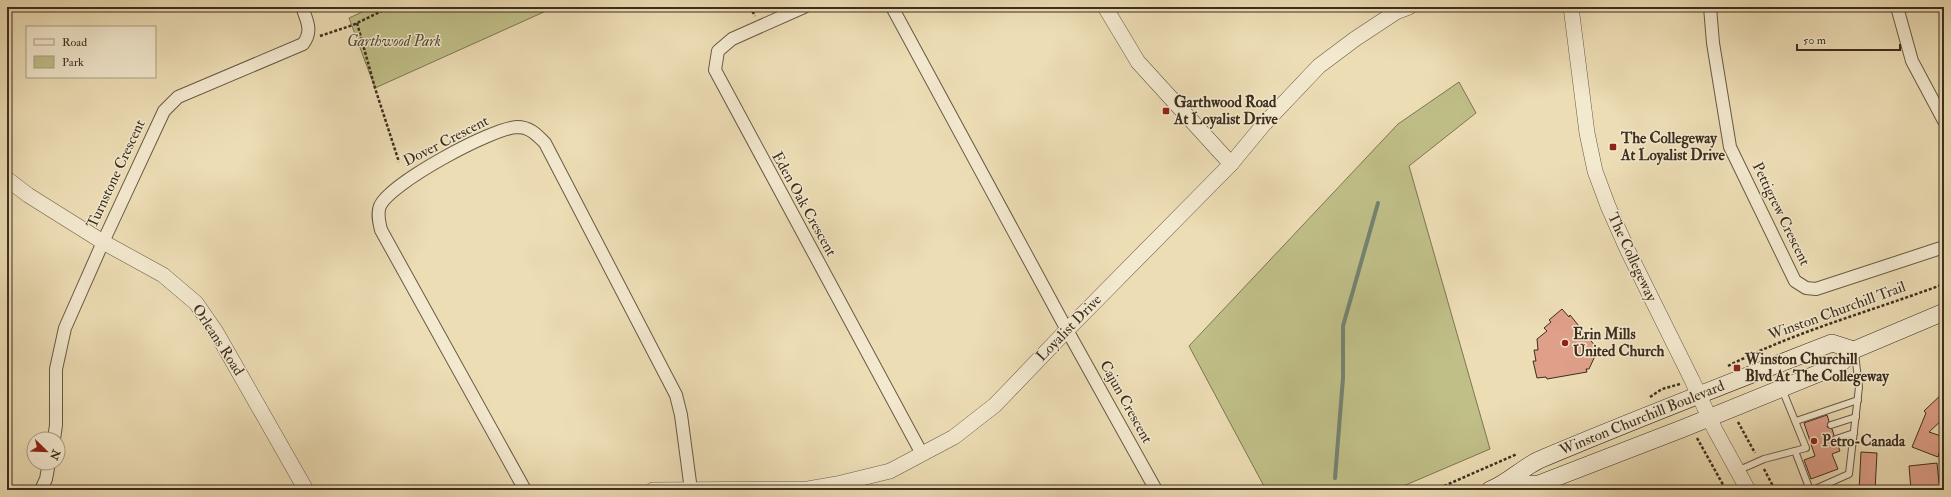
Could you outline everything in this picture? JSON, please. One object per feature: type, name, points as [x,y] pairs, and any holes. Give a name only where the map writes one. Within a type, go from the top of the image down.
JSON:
[{"type":"main road","name":"Winston Churchill Boulevard","points":[[1496,488],[1539,484],[1709,418],[1839,365],[1854,350],[1944,312]]},
{"type":"main road","name":"Winston Churchill Boulevard","points":[[1496,488],[1530,464],[1832,343],[1854,350]]},
{"type":"street","points":[[302,7],[310,30],[308,37]]},
{"type":"street","name":"Eden Oak Crescent","points":[[804,7],[732,40],[718,51],[715,70],[922,454]]},
{"type":"street","points":[[892,7],[1067,330]]},
{"type":"street","points":[[1106,7],[1138,62],[1230,164]]},
{"type":"street","name":"Loyalist Drive","points":[[653,490],[808,489],[890,471],[954,437],[995,405],[1230,164],[1264,124],[1319,66],[1367,31],[1396,12],[1409,7]]},
{"type":"street","name":"The Collegeway","points":[[1571,7],[1587,133],[1595,171],[1615,225],[1709,418],[1748,490]]},
{"type":"street","name":"Pettigrew Crescent","points":[[1710,7],[1730,147],[1795,281],[1806,288],[1816,289],[1944,246]]},
{"type":"street","points":[[1897,7],[1912,61],[1944,121]]},
{"type":"street","name":"Turnstone Crescent","points":[[55,431],[56,369],[65,328],[159,120],[169,104],[188,93],[295,48],[308,37]]},
{"type":"street","name":"Dover Crescent","points":[[525,490],[381,230],[378,218],[380,205],[406,180],[454,152],[507,128],[519,127],[534,132],[545,143],[676,395],[681,415],[691,489]]},
{"type":"street","name":"Orleans Road","points":[[7,178],[28,195],[103,242],[163,275],[196,303],[216,332],[306,490]]},
{"type":"street","name":"Cajun Crescent","points":[[1067,330],[1156,490]]},
{"type":"street","points":[[41,490],[47,471]]},
{"type":"lane","points":[[1795,451],[1812,490],[1850,474],[1859,387],[1854,350]]},
{"type":"lane","points":[[1738,471],[1764,459],[1809,447],[1805,434],[1796,421],[1781,388]]},
{"type":"lane","points":[[1796,421],[1858,400]]},
{"type":"lane","points":[[1831,426],[1856,417]]},
{"type":"lane","points":[[1836,439],[1854,433]]},
{"type":"path","points":[[308,37],[325,35],[357,23],[390,7]]},
{"type":"path","points":[[357,23],[374,88],[399,162]]},
{"type":"path","name":"Winston Churchill Trail","points":[[1724,368],[1744,358],[1820,328],[1944,284]]},
{"type":"path","points":[[1696,437],[1726,490]]},
{"type":"green space","name":"Garthwood Park","points":[[373,7],[555,7],[375,88],[349,18]]},
{"type":"green space","points":[[1459,82],[1476,113],[1409,166],[1490,449],[1394,490],[1266,490],[1189,346],[1398,124]]},
{"type":"building","name":"Erin Mills United Church","points":[[1562,309],[1569,317],[1570,315],[1596,347],[1589,353],[1595,356],[1589,369],[1586,369],[1587,372],[1547,379],[1546,377],[1537,378],[1533,361],[1536,361],[1534,350],[1538,350],[1537,339],[1547,331],[1544,328],[1551,322],[1549,320]]},
{"type":"building","points":[[1944,392],[1944,418],[1929,432],[1944,437],[1938,457],[1912,447],[1926,413],[1924,411]]},
{"type":"building","points":[[1827,415],[1829,421],[1827,427],[1832,429],[1834,435],[1832,441],[1837,443],[1840,451],[1832,454],[1838,469],[1811,479],[1804,460],[1815,456],[1804,423]]},
{"type":"building","points":[[1861,452],[1877,453],[1875,490],[1859,490]]},
{"type":"building","points":[[1937,463],[1939,482],[1942,490],[1911,490],[1909,466]]},
{"type":"waterway","points":[[1335,478],[1343,378],[1343,326],[1378,203]]},
{"type":"place","name":"Garthwood Road At Loyalist Drive","points":[[1166,111]]},
{"type":"place","name":"The Collegeway At Loyalist Drive","points":[[1613,147]]},
{"type":"place","name":"Erin Mills United Church","points":[[1565,343]]},
{"type":"place","name":"Winston Churchill Blvd At The Collegeway","points":[[1737,368]]},
{"type":"place","name":"Petro-Canada","points":[[1814,441]]}]
